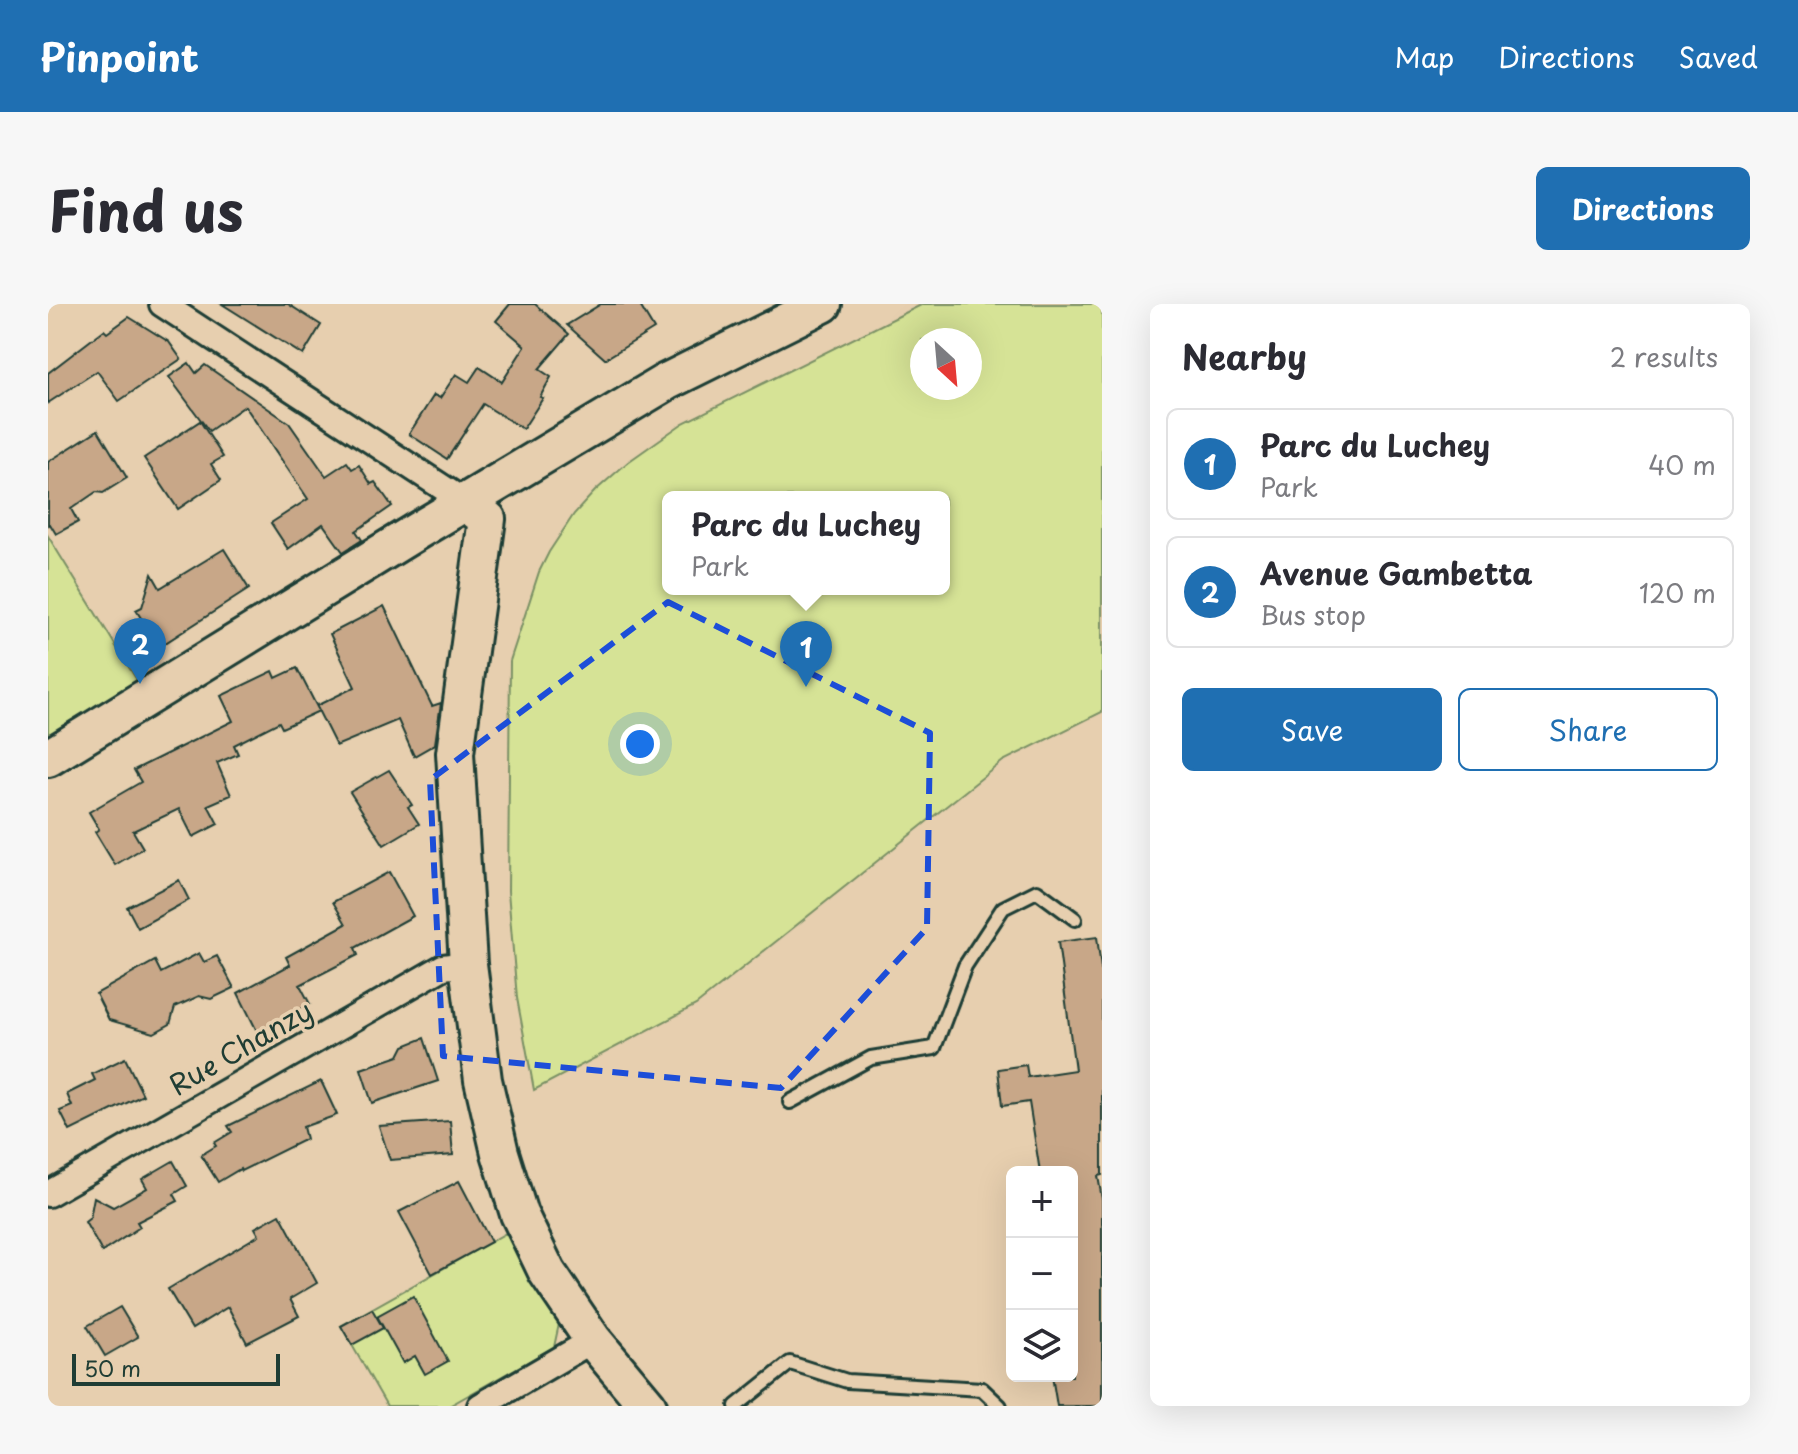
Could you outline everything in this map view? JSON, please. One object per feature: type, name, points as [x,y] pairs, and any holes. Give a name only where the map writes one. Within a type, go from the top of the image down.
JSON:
[{"type":"street","points":[[162,304],[487,519],[455,753],[468,964],[483,1080],[500,1153],[519,1214],[547,1272],[593,1340],[648,1406]]},
{"type":"street","points":[[48,758],[666,382],[823,304]]},
{"type":"street","name":"Rue Chanzy","points":[[48,1194],[443,967],[468,964]]},
{"type":"street","points":[[480,1406],[593,1340]]},
{"type":"lane","points":[[790,1102],[871,1058],[934,1048],[965,966],[1003,908],[1037,891],[1075,919]]},
{"type":"lane","points":[[736,1406],[790,1363],[847,1381],[982,1389],[1000,1406]]},
{"type":"highlighted area","points":[[668,602],[930,733],[927,928],[781,1088],[443,1056],[430,780]]},
{"type":"green space","points":[[923,304],[1102,304],[1102,712],[1003,761],[696,1005],[534,1090],[517,998],[508,891],[510,661],[539,572],[549,552],[574,514],[628,462],[683,423]]},
{"type":"green space","points":[[48,536],[138,682],[48,738]]},
{"type":"green space","points":[[508,1232],[530,1279],[559,1324],[554,1347],[449,1406],[387,1406],[341,1326]]},
{"type":"building","points":[[222,304],[288,304],[321,325],[303,355]]},
{"type":"building","points":[[510,304],[535,304],[569,334],[539,369],[551,377],[540,397],[543,398],[523,429],[483,404],[447,459],[409,434],[434,395],[440,398],[456,374],[469,382],[479,367],[502,382],[525,346],[496,321]]},
{"type":"building","points":[[601,304],[639,304],[654,329],[605,359],[567,325]]},
{"type":"building","points":[[129,317],[169,342],[181,359],[119,401],[97,371],[48,403],[48,373],[104,330],[107,333]]},
{"type":"building","points":[[189,363],[196,373],[205,365],[289,423],[326,476],[347,462],[352,469],[359,465],[371,484],[375,482],[392,506],[356,531],[362,540],[343,552],[323,524],[288,549],[271,523],[308,499],[245,406],[209,431],[169,377]]},
{"type":"building","points":[[200,421],[223,457],[211,464],[221,480],[178,509],[144,458]]},
{"type":"building","points":[[98,430],[127,478],[103,493],[96,492],[71,509],[78,522],[56,534],[48,525],[48,462]]},
{"type":"building","points":[[224,549],[249,589],[159,647],[136,610],[142,607],[152,574],[160,588]]},
{"type":"building","points":[[384,606],[432,706],[441,703],[435,744],[414,756],[398,720],[336,746],[316,706],[355,687],[330,634]]},
{"type":"building","points":[[297,668],[319,711],[282,728],[279,722],[234,745],[238,754],[217,763],[231,795],[208,805],[218,824],[193,837],[179,809],[133,831],[143,848],[115,865],[95,832],[99,829],[89,812],[141,782],[134,770],[233,721],[221,696],[273,671],[276,678]]},
{"type":"building","points":[[389,770],[412,805],[408,807],[419,824],[384,845],[350,792]]},
{"type":"building","points":[[389,872],[413,916],[355,948],[358,955],[300,985],[310,1004],[258,1033],[238,993],[290,965],[286,957],[346,924],[333,902]]},
{"type":"building","points":[[179,880],[189,900],[138,928],[127,907]]},
{"type":"building","points":[[1097,937],[1102,976],[1102,1175],[1098,1176],[1102,1199],[1102,1406],[1057,1406],[1053,1382],[1078,1382],[1078,1166],[1039,1166],[1029,1102],[1002,1106],[998,1069],[1026,1065],[1028,1077],[1075,1070],[1058,942]]},
{"type":"building","points":[[199,953],[204,962],[217,956],[234,988],[211,999],[199,996],[175,1007],[170,1024],[154,1033],[109,1020],[96,994],[155,961],[161,973]]},
{"type":"building","points":[[424,1038],[438,1081],[372,1103],[361,1069],[399,1056],[404,1046]]},
{"type":"building","points":[[125,1058],[143,1095],[70,1131],[60,1111],[72,1106],[67,1094],[95,1080],[92,1074]]},
{"type":"building","points":[[321,1081],[337,1115],[303,1127],[306,1139],[218,1182],[201,1155],[232,1132],[228,1126]]},
{"type":"building","points":[[450,1121],[453,1155],[390,1160],[379,1126]]},
{"type":"building","points":[[173,1161],[187,1186],[174,1194],[178,1201],[137,1222],[140,1227],[102,1252],[85,1222],[90,1218],[94,1197],[113,1207],[147,1188],[142,1179]]},
{"type":"building","points":[[459,1181],[491,1242],[432,1274],[399,1212]]},
{"type":"building","points":[[280,1214],[317,1283],[290,1299],[299,1316],[247,1343],[228,1307],[192,1329],[168,1289],[259,1235],[255,1228]]},
{"type":"building","points":[[413,1296],[448,1361],[425,1374],[415,1356],[403,1363],[377,1316]]},
{"type":"building","points":[[120,1307],[138,1337],[105,1356],[87,1326]]},
{"type":"building","points":[[372,1309],[383,1328],[352,1345],[341,1326]]},
{"type":"place","name":"Avenue Gambetta","points":[[140,684]]},
{"type":"place","name":"Parc du Luchey","points":[[806,687]]}]
